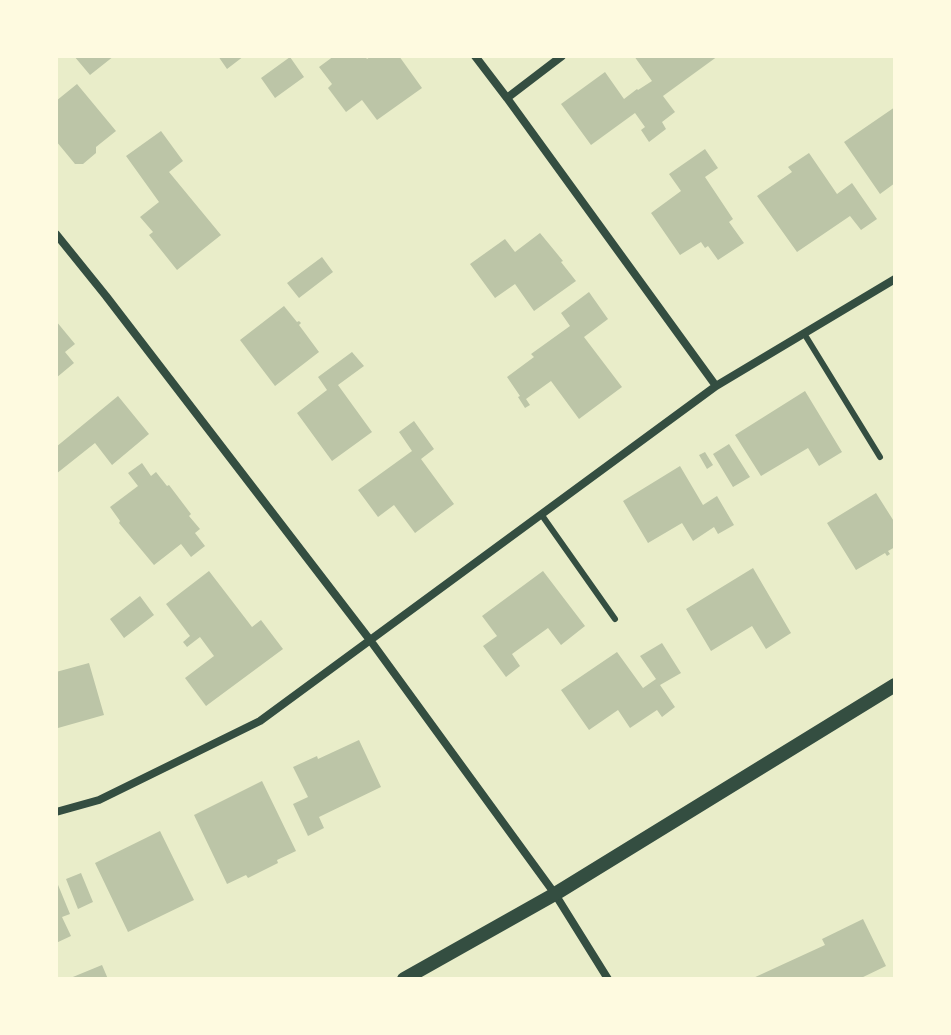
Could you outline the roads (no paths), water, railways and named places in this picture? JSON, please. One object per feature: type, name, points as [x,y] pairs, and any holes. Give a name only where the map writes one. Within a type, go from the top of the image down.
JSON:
[{"type":"street","points":[[475,56],[716,386]]},
{"type":"street","points":[[507,98],[562,56]]},
{"type":"street","points":[[56,234],[370,640],[555,894],[608,979]]},
{"type":"street","points":[[56,812],[99,800],[260,721],[716,386],[895,279]]},
{"type":"street","points":[[404,979],[555,894],[895,685]]},
{"type":"lane","points":[[805,335],[880,457]]},
{"type":"lane","points":[[541,514],[615,619]]}]
